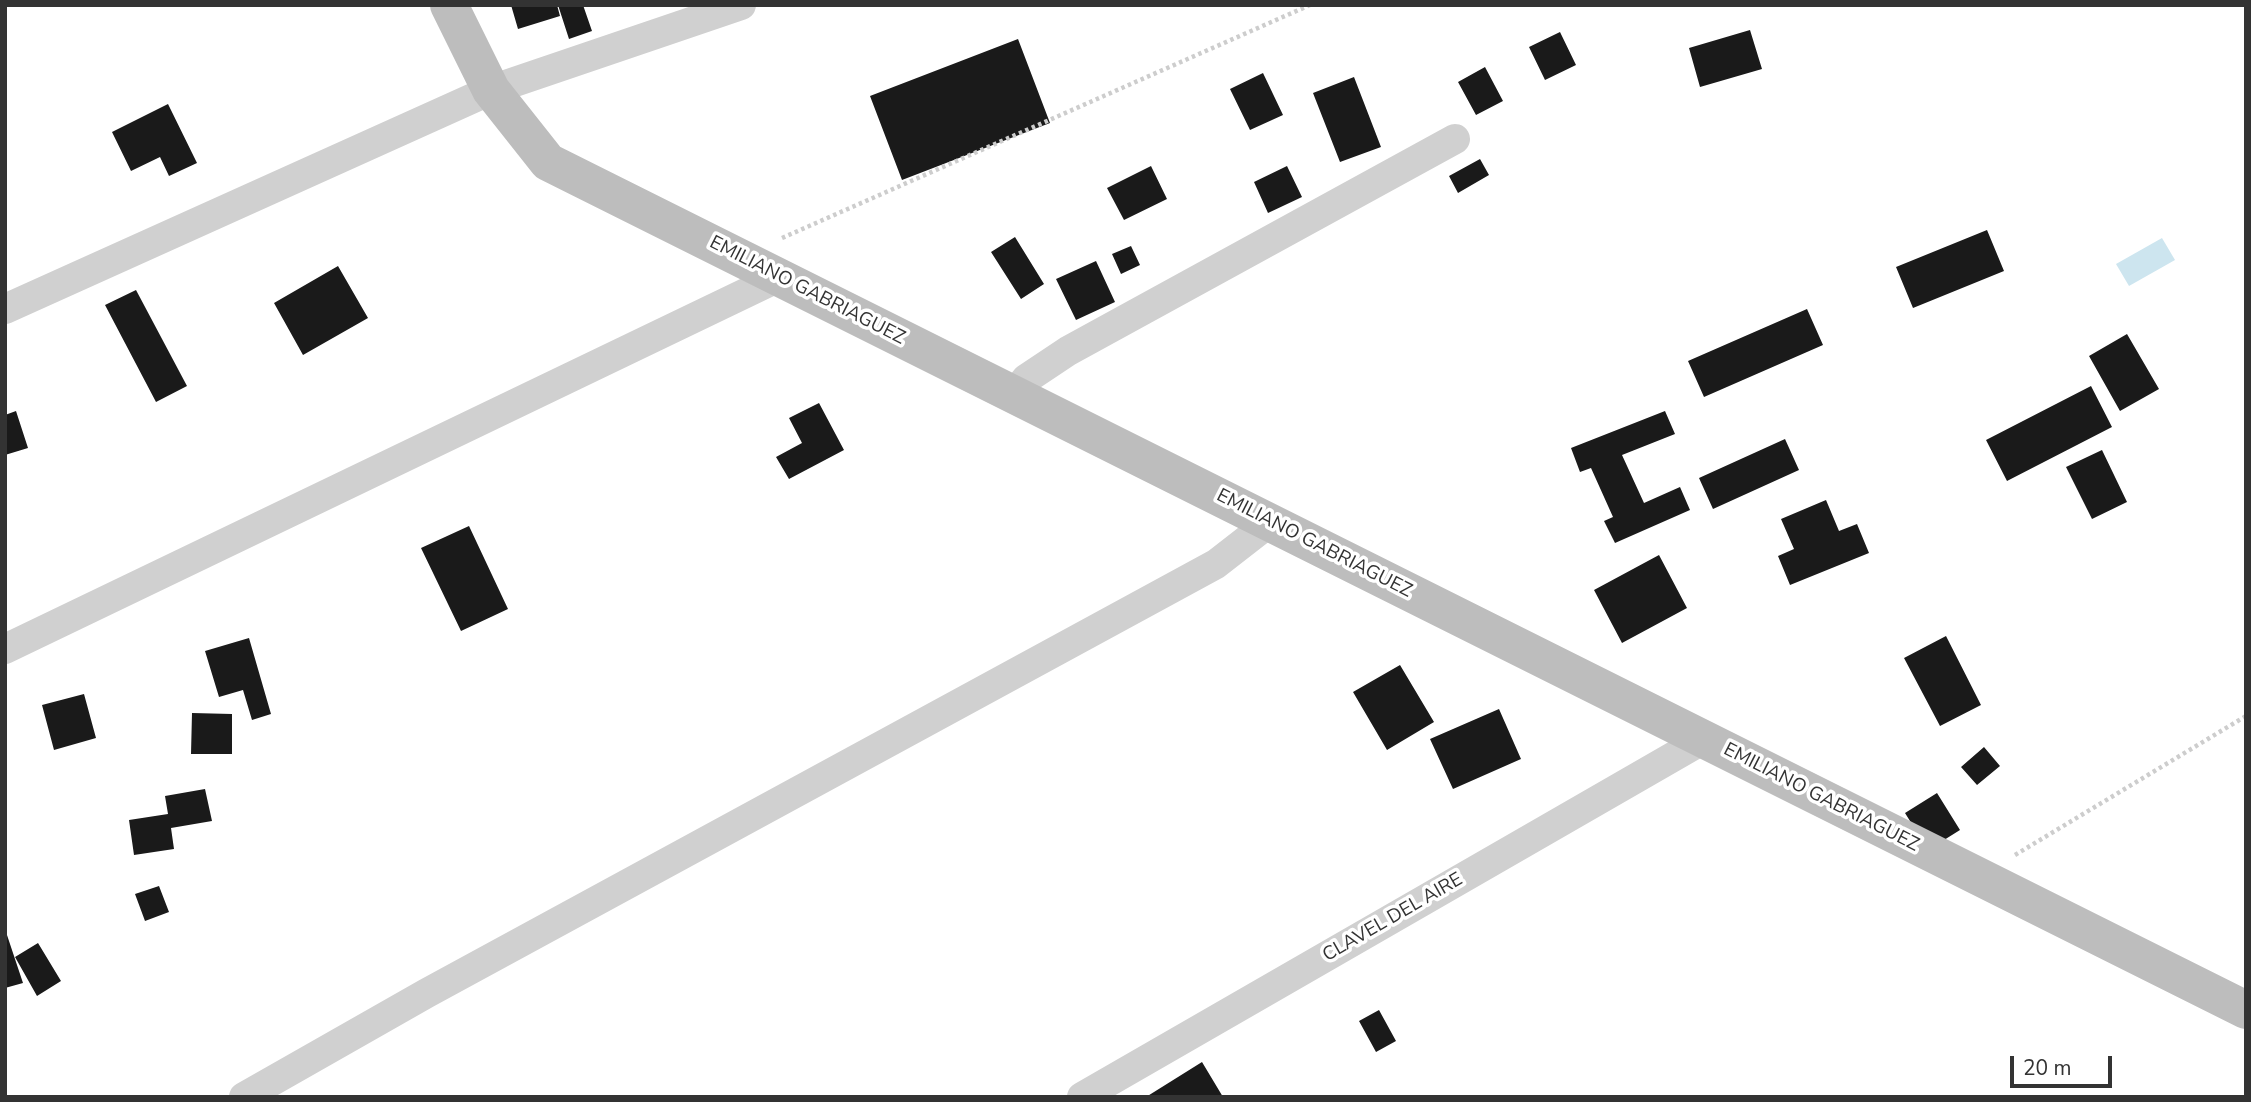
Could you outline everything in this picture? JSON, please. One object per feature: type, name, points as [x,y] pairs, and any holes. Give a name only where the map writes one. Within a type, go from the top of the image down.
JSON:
[{"type":"main road","name":"EMILIANO GABRIAGUEZ","points":[[449,5],[491,90],[548,162],[2246,1010]]},
{"type":"street","points":[[5,309],[491,90],[741,5]]},
{"type":"street","points":[[1014,394],[1026,379],[1068,351],[1455,139]]},
{"type":"street","points":[[5,649],[779,276]]},
{"type":"street","points":[[244,1097],[452,979],[1216,564],[1270,523]]},
{"type":"street","name":"CLAVEL DEL AIRE","points":[[1082,1097],[1704,740]]},
{"type":"path","points":[[740,257],[1310,5]]},
{"type":"path","points":[[1978,877],[2246,716]]},
{"type":"water","points":[[2162,238],[2175,260],[2129,286],[2116,264]]},
{"type":"building","points":[[511,5],[557,5],[560,16],[518,29]]},
{"type":"building","points":[[558,5],[583,5],[592,31],[569,39]]},
{"type":"building","points":[[1750,30],[1762,69],[1700,87],[1689,48]]},
{"type":"building","points":[[1560,32],[1576,65],[1545,80],[1529,47]]},
{"type":"building","points":[[1018,39],[1050,123],[902,180],[870,96]]},
{"type":"building","points":[[1485,67],[1503,101],[1476,115],[1458,82]]},
{"type":"building","points":[[1263,73],[1283,115],[1250,130],[1230,89]]},
{"type":"building","points":[[1354,77],[1381,147],[1340,162],[1313,93]]},
{"type":"building","points":[[168,104],[197,163],[169,176],[160,157],[131,171],[112,132]]},
{"type":"building","points":[[1480,159],[1489,175],[1458,193],[1449,176]]},
{"type":"building","points":[[1151,166],[1167,199],[1124,220],[1107,188]]},
{"type":"building","points":[[1287,166],[1302,197],[1268,213],[1254,182]]},
{"type":"building","points":[[1987,230],[2004,271],[1913,308],[1896,267]]},
{"type":"building","points":[[1015,237],[1044,284],[1021,299],[991,252]]},
{"type":"building","points":[[1131,246],[1140,265],[1121,274],[1112,254]]},
{"type":"building","points":[[1096,261],[1115,302],[1076,320],[1056,279]]},
{"type":"building","points":[[338,266],[368,318],[303,355],[274,303]]},
{"type":"building","points":[[136,290],[187,386],[156,402],[105,305]]},
{"type":"building","points":[[1807,309],[1823,345],[1704,397],[1688,361]]},
{"type":"building","points":[[2127,334],[2159,389],[2120,411],[2089,356]]},
{"type":"building","points":[[2091,386],[2112,427],[2007,481],[1986,440]]},
{"type":"building","points":[[819,403],[844,450],[789,479],[776,457],[802,443],[789,418]]},
{"type":"building","points":[[16,411],[28,448],[5,455],[5,415]]},
{"type":"building","points":[[1665,411],[1675,434],[1622,455],[1644,503],[1680,487],[1690,510],[1615,543],[1604,521],[1613,517],[1591,468],[1580,472],[1571,448]]},
{"type":"building","points":[[1785,439],[1799,470],[1713,509],[1699,478]]},
{"type":"building","points":[[2102,450],[2127,502],[2092,519],[2066,467]]},
{"type":"building","points":[[1826,500],[1839,531],[1857,524],[1869,553],[1790,585],[1778,556],[1794,549],[1781,519]]},
{"type":"building","points":[[469,526],[508,609],[461,631],[421,548]]},
{"type":"building","points":[[1659,555],[1687,608],[1622,643],[1594,590]]},
{"type":"building","points":[[1946,636],[1981,705],[1940,726],[1904,658]]},
{"type":"building","points":[[249,638],[271,714],[252,720],[243,690],[219,697],[205,651]]},
{"type":"building","points":[[1400,665],[1434,722],[1387,750],[1353,692]]},
{"type":"building","points":[[84,694],[96,738],[54,750],[42,705]]},
{"type":"building","points":[[1499,709],[1521,759],[1453,789],[1430,739]]},
{"type":"building","points":[[192,713],[232,714],[232,754],[191,754]]},
{"type":"building","points":[[1984,747],[2000,766],[1977,785],[1961,767]]},
{"type":"building","points":[[205,789],[212,821],[171,828],[174,849],[134,855],[129,820],[168,814],[165,796]]},
{"type":"building","points":[[1937,793],[1960,830],[1928,850],[1905,813]]},
{"type":"building","points":[[159,886],[169,912],[145,921],[135,894]]},
{"type":"building","points":[[5,929],[23,983],[5,988]]},
{"type":"building","points":[[38,943],[61,981],[37,996],[15,957]]},
{"type":"building","points":[[1379,1010],[1396,1041],[1376,1052],[1359,1021]]},
{"type":"building","points":[[1202,1062],[1223,1097],[1146,1097]]}]
